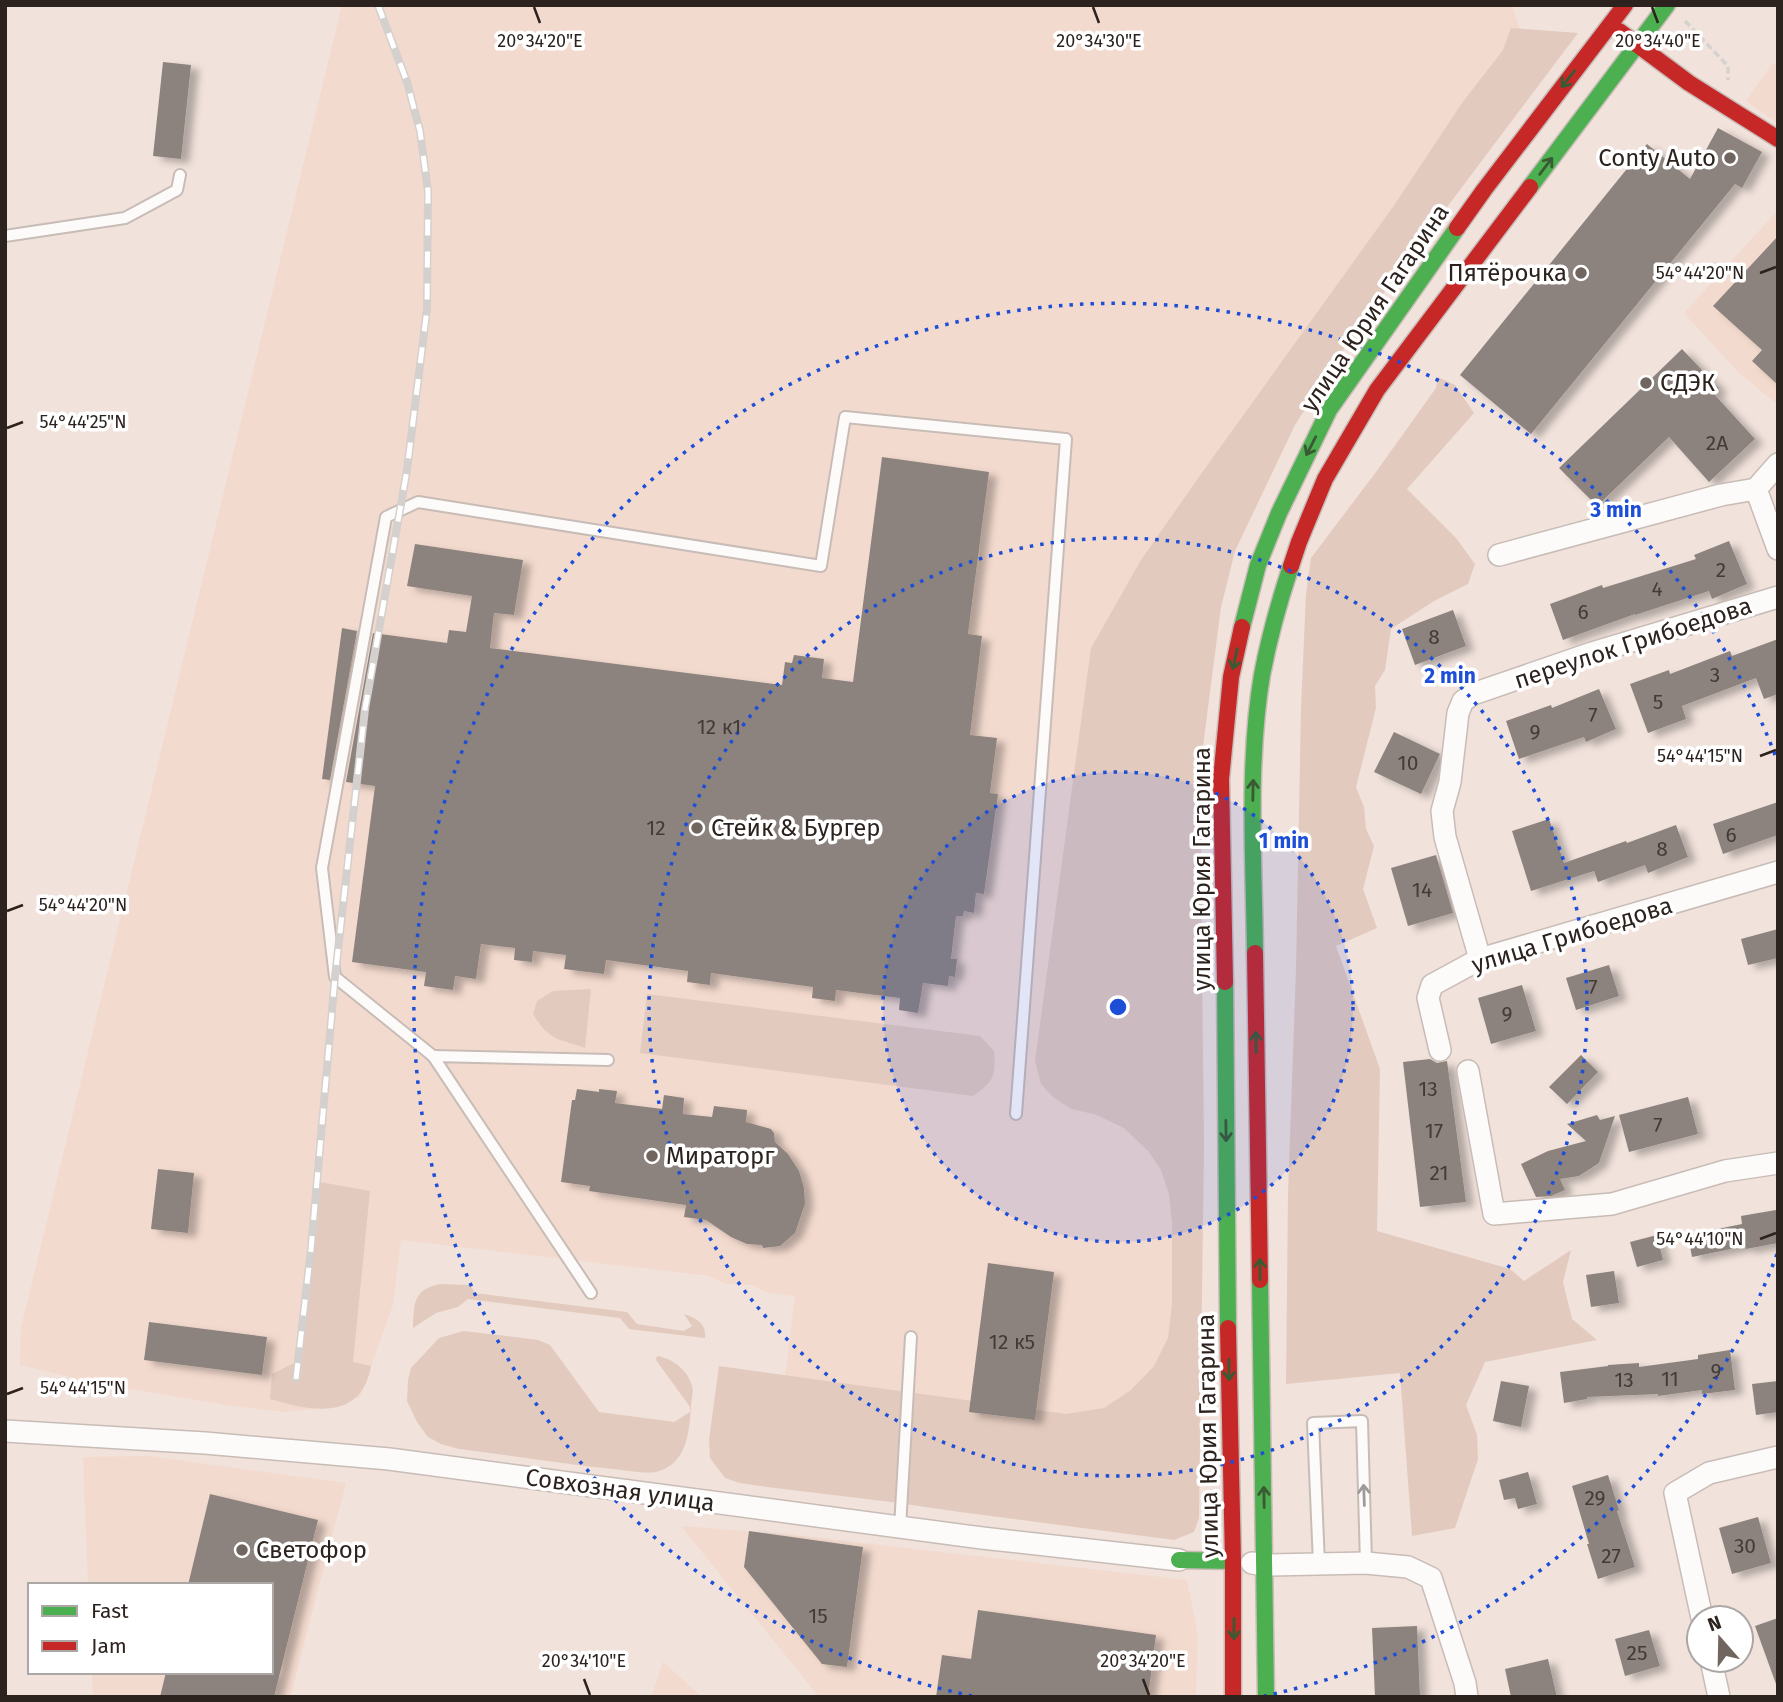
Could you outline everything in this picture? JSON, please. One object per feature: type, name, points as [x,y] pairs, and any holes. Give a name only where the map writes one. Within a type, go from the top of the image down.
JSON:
[{"type":"main road","name":"улица Юрия Гагарина","points":[[1233,1697],[1221,779],[1231,677],[1246,607],[1258,565],[1279,513],[1329,410],[1484,190],[1625,5]]},
{"type":"main road","name":"улица Юрия Гагарина","points":[[1266,1697],[1253,790],[1262,676],[1278,605],[1299,542],[1325,479],[1377,390],[1667,5]]},
{"type":"main road","points":[[1609,25],[1689,83],[1778,139]]},
{"type":"main road","name":"Совхозная улица","points":[[1179,1560],[1233,1561]]},
{"type":"street","points":[[1499,555],[1756,488],[1778,464]]},
{"type":"street","points":[[1756,488],[1778,549]]},
{"type":"street","name":"переулок Грибоедова","points":[[1480,959],[1446,837],[1442,811],[1450,782],[1458,713],[1462,701],[1473,694],[1592,653],[1778,597]]},
{"type":"street","name":"улица Грибоедова","points":[[1440,1050],[1428,998],[1432,985],[1480,959],[1778,872]]},
{"type":"street","points":[[1468,1070],[1494,1214],[1612,1204],[1725,1171],[1778,1163]]},
{"type":"street","name":"Совхозная улица","points":[[5,1431],[191,1442],[389,1459],[900,1528],[1179,1560]]},
{"type":"street","points":[[1699,1604],[1675,1493],[1709,1473],[1778,1457]]},
{"type":"street","points":[[1233,1561],[1265,1565],[1366,1563],[1408,1567],[1431,1578],[1467,1697]]},
{"type":"street","points":[[1714,1674],[1719,1697]]},
{"type":"lane","points":[[5,236],[125,218],[177,190],[180,175]]},
{"type":"lane","points":[[591,1293],[433,1056],[335,977],[322,868],[386,517],[418,502],[821,566],[845,416],[1066,439],[1016,1114]]},
{"type":"lane","points":[[433,1056],[608,1060]]},
{"type":"lane","points":[[900,1528],[911,1337]]},
{"type":"lane","points":[[1319,1564],[1313,1423],[1362,1421],[1366,1563]]},
{"type":"path","points":[[1683,19],[1728,66],[1728,87]]},
{"type":"path","points":[[1203,1492],[1203,1506]]},
{"type":"shaded area","name":"Мираторг","points":[[342,5],[1512,5],[1528,54],[1162,551],[1176,1512],[775,1460],[795,1296],[765,1292],[753,1285],[725,1284],[709,1276],[401,1240],[393,1305],[360,1397],[315,1409],[284,1412],[226,1405],[95,1383],[20,1365],[21,1328]]},
{"type":"shaded area","points":[[1511,28],[1578,33],[1414,251],[1347,344],[1295,425],[1235,551],[1221,607],[1202,754],[1204,1145],[1199,1518],[1194,1532],[1174,1540],[775,1488],[725,1478],[710,1458],[709,1440],[719,1366],[1066,1414],[1104,1408],[1131,1390],[1154,1366],[1168,1338],[1172,1304],[1172,1223],[1169,1194],[1161,1170],[1148,1151],[1124,1128],[1094,1114],[1071,1109],[1053,1097],[1041,1084],[1035,1061],[1091,648],[1141,560],[1395,204],[1462,103],[1503,50]]},
{"type":"shaded area","points":[[1772,64],[1778,64],[1778,123],[1746,101]]},
{"type":"shaded area","points":[[1778,210],[1778,405],[1739,373],[1684,313]]},
{"type":"shaded area","points":[[1438,377],[1455,385],[1474,413],[1407,489],[1456,538],[1475,564],[1468,584],[1434,601],[1391,629],[1385,670],[1375,686],[1376,708],[1356,787],[1364,807],[1366,829],[1374,846],[1363,889],[1377,928],[1336,946],[1380,1069],[1377,1231],[1510,1269],[1524,1281],[1571,1250],[1563,1282],[1572,1319],[1597,1340],[1485,1362],[1466,1405],[1477,1435],[1478,1459],[1455,1528],[1412,1536],[1400,1373],[1286,1384],[1288,1194],[1301,708],[1306,594],[1311,558],[1436,388]]},
{"type":"shaded area","points":[[591,989],[585,1048],[549,1034],[533,1014],[537,1001],[553,991]]},
{"type":"shaded area","points":[[647,994],[980,1036],[994,1051],[994,1072],[989,1082],[973,1096],[640,1053]]},
{"type":"shaded area","points":[[320,1182],[370,1191],[353,1362],[371,1366],[365,1384],[357,1396],[345,1404],[317,1409],[270,1399],[272,1374],[294,1363]]},
{"type":"shaded area","points":[[441,1284],[470,1285],[475,1293],[627,1312],[637,1324],[684,1331],[692,1326],[684,1314],[700,1322],[705,1338],[629,1329],[620,1318],[468,1299],[458,1307],[436,1313],[413,1328],[417,1298],[425,1289]]},
{"type":"shaded area","points":[[464,1331],[538,1340],[550,1345],[599,1412],[674,1422],[690,1412],[690,1407],[656,1360],[657,1356],[674,1362],[687,1375],[693,1388],[687,1437],[680,1455],[666,1468],[656,1472],[640,1472],[459,1449],[428,1437],[407,1401],[411,1368],[439,1338]]},
{"type":"shaded area","points":[[148,1456],[346,1483],[290,1697],[93,1697],[92,1674],[273,1674],[273,1583],[88,1583],[83,1457]]},
{"type":"shaded area","points":[[681,1526],[783,1534],[1187,1580],[1198,1635],[1196,1697],[819,1697]]},
{"type":"shaded area","points":[[663,1662],[702,1697],[651,1697]]},
{"type":"building","points":[[163,62],[191,65],[181,159],[153,156]]},
{"type":"building","points":[[1718,128],[1762,152],[1742,188],[1735,184],[1531,434],[1460,375],[1647,144],[1690,179]]},
{"type":"building","points":[[1778,236],[1778,385],[1752,361],[1762,350],[1713,306]]},
{"type":"building","points":[[1682,349],[1719,388],[1714,394],[1755,439],[1709,482],[1669,437],[1597,506],[1559,468]]},
{"type":"building","points":[[882,457],[989,472],[968,634],[982,636],[970,735],[997,738],[990,793],[998,794],[984,894],[976,893],[974,913],[964,911],[963,916],[956,916],[951,959],[957,959],[955,977],[949,976],[948,986],[923,983],[918,1013],[899,1010],[900,998],[836,990],[835,1001],[812,998],[813,987],[711,973],[710,985],[687,982],[688,971],[606,960],[604,974],[564,969],[566,955],[533,951],[532,962],[514,960],[515,948],[481,944],[476,979],[455,976],[453,990],[424,986],[426,972],[352,962],[375,786],[346,782],[373,633],[447,643],[449,630],[466,632],[472,596],[407,586],[415,544],[523,560],[514,615],[494,613],[490,648],[782,685],[785,662],[792,663],[794,655],[824,659],[822,678],[853,682]]},
{"type":"building","points":[[1729,541],[1747,584],[1712,599],[1709,591],[1563,640],[1550,604],[1602,585],[1603,588],[1696,559],[1694,555]]},
{"type":"building","points":[[1453,610],[1466,646],[1415,665],[1402,629]]},
{"type":"building","points":[[342,628],[357,631],[330,780],[322,779]]},
{"type":"building","points":[[1778,639],[1778,694],[1764,699],[1756,678],[1682,706],[1686,719],[1648,733],[1630,684],[1669,670],[1670,674],[1730,651],[1732,656]]},
{"type":"building","points":[[1599,689],[1616,729],[1586,742],[1584,737],[1519,759],[1506,721],[1551,705],[1552,708]]},
{"type":"building","points":[[1394,732],[1440,754],[1421,794],[1374,772]]},
{"type":"building","points":[[1778,802],[1778,835],[1723,854],[1713,824]]},
{"type":"building","points":[[1549,819],[1564,863],[1676,825],[1688,857],[1648,873],[1645,865],[1598,882],[1594,871],[1531,891],[1512,831]]},
{"type":"building","points":[[1436,855],[1453,913],[1408,926],[1391,868]]},
{"type":"building","points":[[1778,929],[1778,958],[1748,965],[1741,939]]},
{"type":"building","points":[[1609,965],[1619,996],[1576,1010],[1566,978]]},
{"type":"building","points":[[1522,985],[1536,1031],[1491,1044],[1478,998]]},
{"type":"building","points":[[1581,1055],[1598,1072],[1567,1104],[1549,1087]]},
{"type":"building","points":[[1430,1059],[1437,1063],[1447,1061],[1466,1202],[1420,1207],[1403,1062]]},
{"type":"building","points":[[577,1089],[617,1091],[615,1103],[662,1109],[664,1095],[684,1098],[683,1114],[712,1117],[714,1106],[747,1110],[746,1122],[771,1129],[775,1142],[788,1154],[799,1171],[805,1204],[795,1233],[780,1246],[763,1248],[762,1245],[747,1244],[731,1237],[706,1220],[684,1217],[686,1205],[589,1191],[590,1186],[561,1182],[572,1100],[575,1100]]},
{"type":"building","points":[[1688,1097],[1698,1134],[1629,1152],[1619,1115]]},
{"type":"building","points":[[1597,1115],[1600,1120],[1615,1116],[1599,1163],[1579,1176],[1560,1179],[1565,1190],[1551,1196],[1536,1197],[1521,1164],[1548,1151],[1586,1141],[1567,1124]]},
{"type":"building","points":[[158,1169],[194,1173],[188,1233],[151,1229]]},
{"type":"building","points":[[1776,1210],[1778,1243],[1746,1249],[1746,1246],[1692,1257],[1688,1235],[1742,1224],[1741,1216]]},
{"type":"building","points":[[1657,1235],[1663,1260],[1637,1267],[1630,1242]]},
{"type":"building","points":[[988,1263],[1054,1272],[1035,1420],[969,1412]]},
{"type":"building","points":[[1614,1271],[1619,1303],[1591,1307],[1586,1275]]},
{"type":"building","points":[[149,1322],[267,1337],[262,1375],[144,1360]]},
{"type":"building","points":[[1730,1350],[1735,1390],[1702,1394],[1702,1390],[1658,1396],[1587,1397],[1564,1403],[1560,1372],[1639,1363],[1639,1367],[1698,1359],[1698,1355]]},
{"type":"building","points":[[1501,1381],[1529,1386],[1521,1427],[1493,1421]]},
{"type":"building","points":[[1778,1381],[1778,1412],[1756,1415],[1752,1384]]},
{"type":"building","points":[[1528,1472],[1537,1504],[1518,1509],[1515,1498],[1504,1500],[1499,1480]]},
{"type":"building","points":[[1608,1475],[1635,1567],[1598,1579],[1572,1486]]},
{"type":"building","points":[[210,1494],[318,1520],[274,1697],[160,1697],[166,1674],[273,1674],[273,1583],[188,1583]]},
{"type":"building","points":[[1758,1517],[1771,1563],[1732,1574],[1719,1528]]},
{"type":"building","points":[[749,1531],[863,1547],[847,1667],[822,1664],[744,1567]]},
{"type":"building","points":[[978,1610],[1156,1635],[1148,1697],[936,1697],[942,1655],[971,1659]]},
{"type":"building","points":[[1778,1618],[1776,1684],[1755,1626]]},
{"type":"building","points":[[1417,1626],[1420,1697],[1375,1697],[1372,1628]]},
{"type":"building","points":[[1649,1630],[1660,1666],[1625,1676],[1615,1639]]},
{"type":"building","points":[[1548,1659],[1557,1697],[1511,1697],[1505,1669]]},
{"type":"railway","points":[[296,1379],[311,1249],[335,977],[365,709],[407,470],[427,309],[428,191],[420,131],[407,82],[378,5]]},
{"type":"traffic: fast","points":[[1530,187],[1667,5]]},
{"type":"traffic: fast","points":[[1242,627],[1258,565],[1279,513],[1329,410],[1457,228]]},
{"type":"traffic: fast","points":[[1255,953],[1252,814],[1257,709],[1268,647],[1291,566]]},
{"type":"traffic: fast","points":[[1225,982],[1228,1328]]},
{"type":"traffic: fast","points":[[1260,1280],[1266,1697]]},
{"type":"traffic: fast","points":[[1179,1560],[1233,1561]]},
{"type":"traffic: jam","points":[[1457,228],[1625,5]]},
{"type":"traffic: jam","points":[[1619,31],[1689,83],[1778,139]]},
{"type":"traffic: jam","points":[[1291,566],[1325,479],[1377,390],[1530,187]]},
{"type":"traffic: jam","points":[[1225,982],[1221,779],[1231,677],[1242,627]]},
{"type":"traffic: jam","points":[[1255,953],[1260,1280]]},
{"type":"traffic: jam","points":[[1228,1328],[1233,1697]]},
{"type":"place","name":"Conty Auto","points":[[1730,158]]},
{"type":"place","name":"Пятёрочка","points":[[1581,273]]},
{"type":"place","name":"СДЭК","points":[[1646,383]]},
{"type":"place","name":"Стейк & Бургер","points":[[697,828]]},
{"type":"place","name":"Мираторг","points":[[652,1156]]},
{"type":"place","name":"Светофор","points":[[242,1550]]}]
